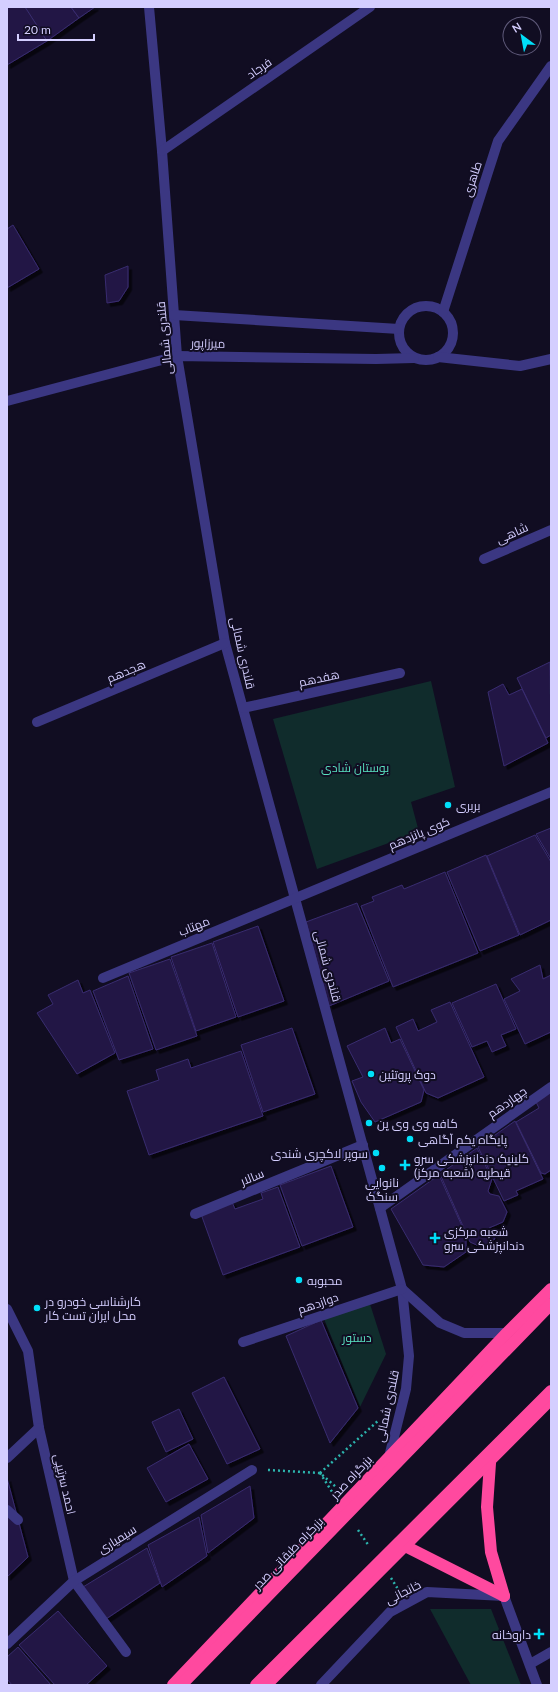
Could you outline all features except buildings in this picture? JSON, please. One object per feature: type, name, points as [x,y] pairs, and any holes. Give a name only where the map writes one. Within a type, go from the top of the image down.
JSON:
[{"type":"highway","name":"بزرگراه صدر","points":[[172,1685],[506,1333],[551,1289]]},
{"type":"highway","name":"بزرگراه طبقاتی صدر","points":[[181,1685],[551,1304]]},
{"type":"highway","points":[[256,1685],[551,1391]]},
{"type":"highway","points":[[266,1685],[490,1462],[551,1399]]},
{"type":"highway","points":[[490,1462],[487,1508],[491,1552],[504,1596]]},
{"type":"highway","points":[[405,1546],[504,1596]]},
{"type":"street","name":"قلندری شمالی","points":[[149,7],[162,151],[177,356],[225,644],[296,898],[402,1289],[409,1356],[406,1389],[389,1458]]},
{"type":"street","name":"فرجاد","points":[[162,151],[370,7]]},
{"type":"street","name":"طاهری","points":[[443,312],[498,141],[551,66]]},
{"type":"street","points":[[428,305],[443,312],[449,318],[453,335],[451,344],[438,357],[431,360],[414,358],[407,353],[399,338],[401,321],[412,309],[428,305]]},
{"type":"street","name":"میرزاپور","points":[[174,315],[399,329]]},
{"type":"street","name":"میرزاپور","points":[[7,401],[177,356],[376,359],[414,358]]},
{"type":"street","points":[[438,357],[520,366],[551,358]]},
{"type":"street","name":"شاهی","points":[[484,560],[551,530]]},
{"type":"street","name":"هجدهم","points":[[37,722],[225,644]]},
{"type":"street","name":"هفدهم","points":[[243,708],[400,673]]},
{"type":"street","name":"کوی پانزدهم","points":[[296,898],[551,792]]},
{"type":"street","name":"مهتاب","points":[[103,978],[296,898]]},
{"type":"street","name":"چهاردهم","points":[[380,1208],[551,1087]]},
{"type":"street","name":"سالار","points":[[195,1214],[363,1145]]},
{"type":"street","points":[[402,1289],[440,1323],[464,1333],[506,1333]]},
{"type":"street","name":"دوازدهم","points":[[243,1342],[402,1289]]},
{"type":"street","name":"احمد سرتیپی","points":[[7,1309],[28,1351],[39,1428],[74,1580],[126,1652]]},
{"type":"street","points":[[7,1458],[39,1428]]},
{"type":"street","name":"سیمیاری","points":[[7,1644],[74,1580],[252,1470]]},
{"type":"street","points":[[7,1510],[18,1520]]},
{"type":"street","name":"خانجانی","points":[[321,1685],[390,1612],[427,1592],[504,1596]]},
{"type":"street","points":[[504,1596],[537,1685]]},
{"type":"street","points":[[530,1664],[551,1652]]},
{"type":"path","points":[[252,1470],[320,1473],[383,1415]]},
{"type":"path","points":[[320,1473],[337,1498]]},
{"type":"path","points":[[354,1524],[371,1549]]},
{"type":"path","points":[[388,1575],[401,1594]]},
{"type":"green space","name":"بوستان شادی","points":[[431,681],[455,787],[411,802],[419,832],[317,869],[273,719]]},
{"type":"green space","name":"دستور","points":[[370,1304],[386,1354],[360,1407],[324,1319]]},
{"type":"green space","points":[[430,1609],[491,1609],[521,1685],[471,1685]]},
{"type":"place","name":"بربری","points":[[448,805]]},
{"type":"place","name":"دوک پروتئین","points":[[371,1074]]},
{"type":"place","name":"کافه وی وی یِن","points":[[369,1123]]},
{"type":"place","name":"پایگاه یکم آگاهی","points":[[410,1139]]},
{"type":"place","name":"سوپر لاکچری شندی","points":[[376,1153]]},
{"type":"place","name":"کلینیک دندانپزشکی سرو قیطریه (شعبه مرکز)","points":[[405,1165]]},
{"type":"place","name":"نانوایی سنگک","points":[[382,1168]]},
{"type":"place","name":"شعبه مرکزی دندانپزشکی سرو","points":[[435,1238]]},
{"type":"place","name":"محبوبه","points":[[299,1280]]},
{"type":"place","name":"کارشناسی خودرو در محل ایران تست کار","points":[[37,1308]]},
{"type":"place","name":"داروخانه","points":[[539,1634]]}]
